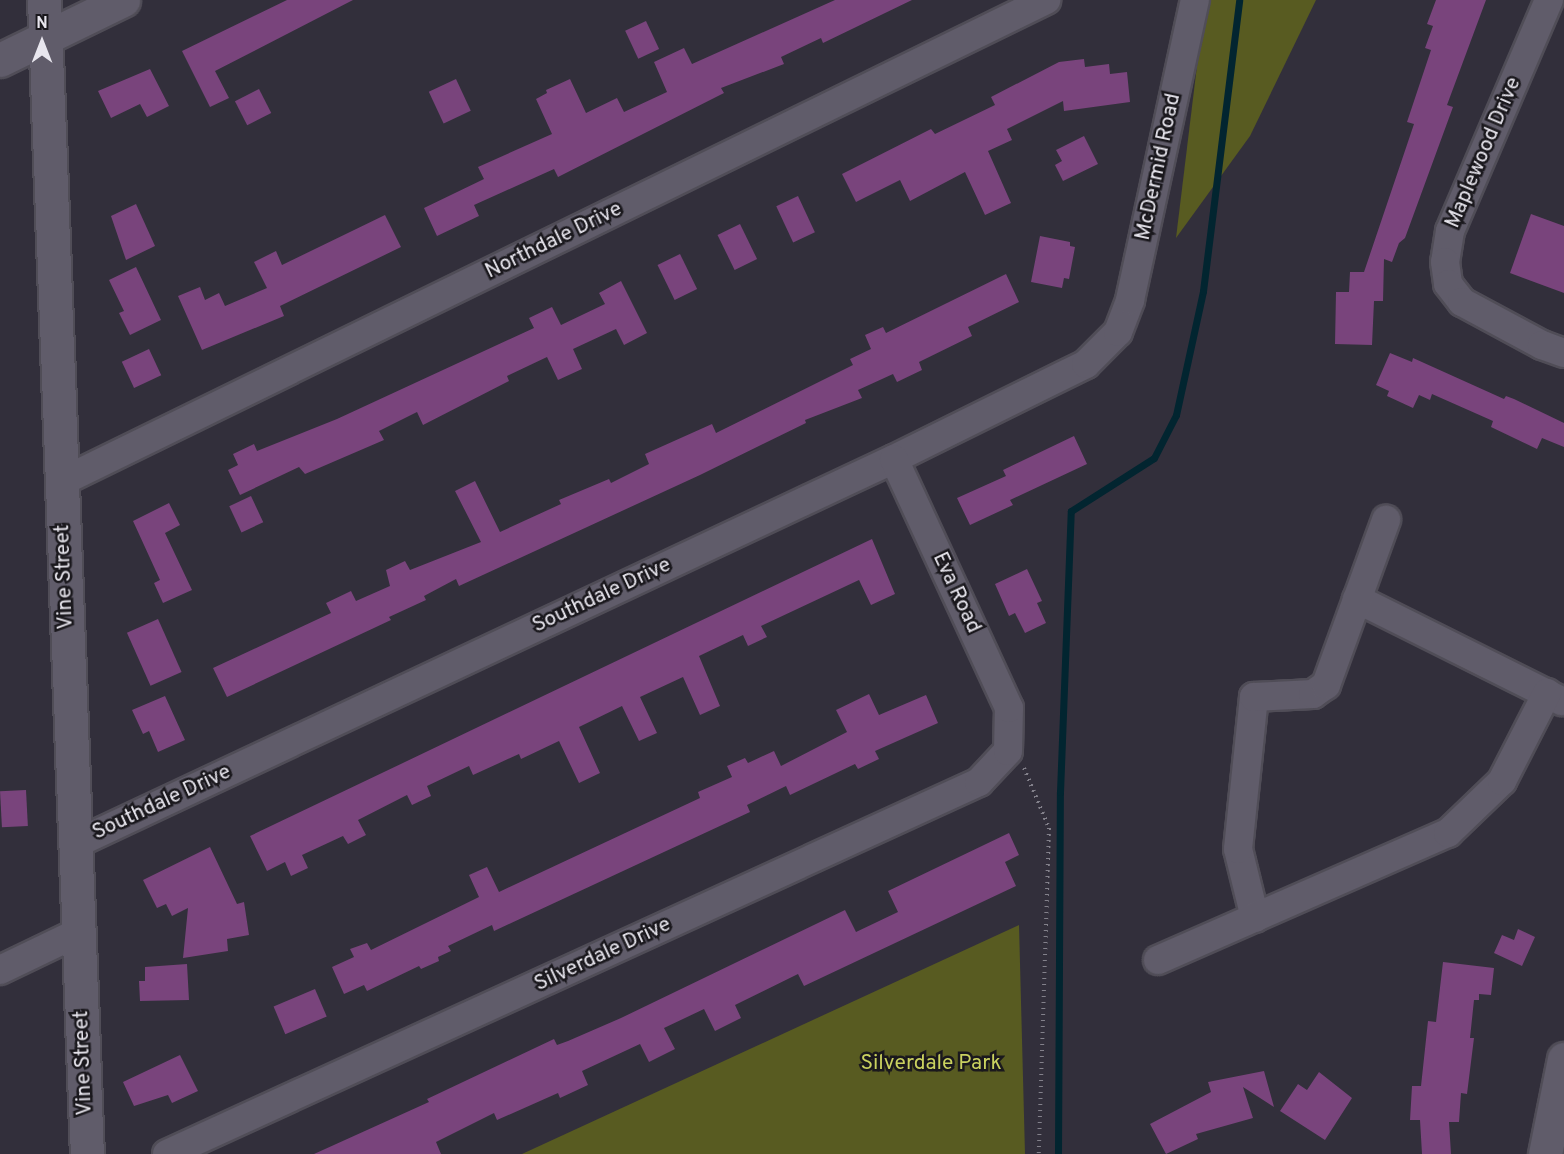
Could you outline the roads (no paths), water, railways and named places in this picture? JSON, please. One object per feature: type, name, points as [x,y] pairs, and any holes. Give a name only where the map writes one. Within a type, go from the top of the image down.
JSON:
[{"type":"street","name":"Vine Street","points":[[44,0],[87,1154]]},
{"type":"street","points":[[0,60],[123,0]]},
{"type":"street","name":"Northdale Drive","points":[[61,482],[1046,0]]},
{"type":"street","name":"McDermid Road","points":[[1118,332],[1130,300],[1195,0]]},
{"type":"street","name":"Maplewood Drive","points":[[1550,0],[1450,231],[1445,262],[1449,284],[1462,302],[1542,345],[1564,353]]},
{"type":"street","name":"Southdale Drive","points":[[75,844],[894,459],[1086,364],[1118,332]]},
{"type":"street","name":"Eva Road","points":[[894,459],[1009,708],[1008,729]]},
{"type":"street","points":[[1255,918],[1238,849],[1254,697],[1312,694],[1326,685],[1386,520]]},
{"type":"street","points":[[1158,960],[1448,833],[1502,781],[1555,698],[1357,599]]},
{"type":"street","name":"Silverdale Drive","points":[[167,1154],[979,782],[1008,751],[1008,729]]},
{"type":"street","points":[[0,970],[79,932]]},
{"type":"street","points":[[1545,1154],[1564,1059]]},
{"type":"waterway","points":[[1058,1154],[1060,792],[1071,511],[1154,458],[1176,415],[1203,291],[1239,0]]},
{"type":"park label","name":"Silverdale Park","points":[[931,1064]]}]
